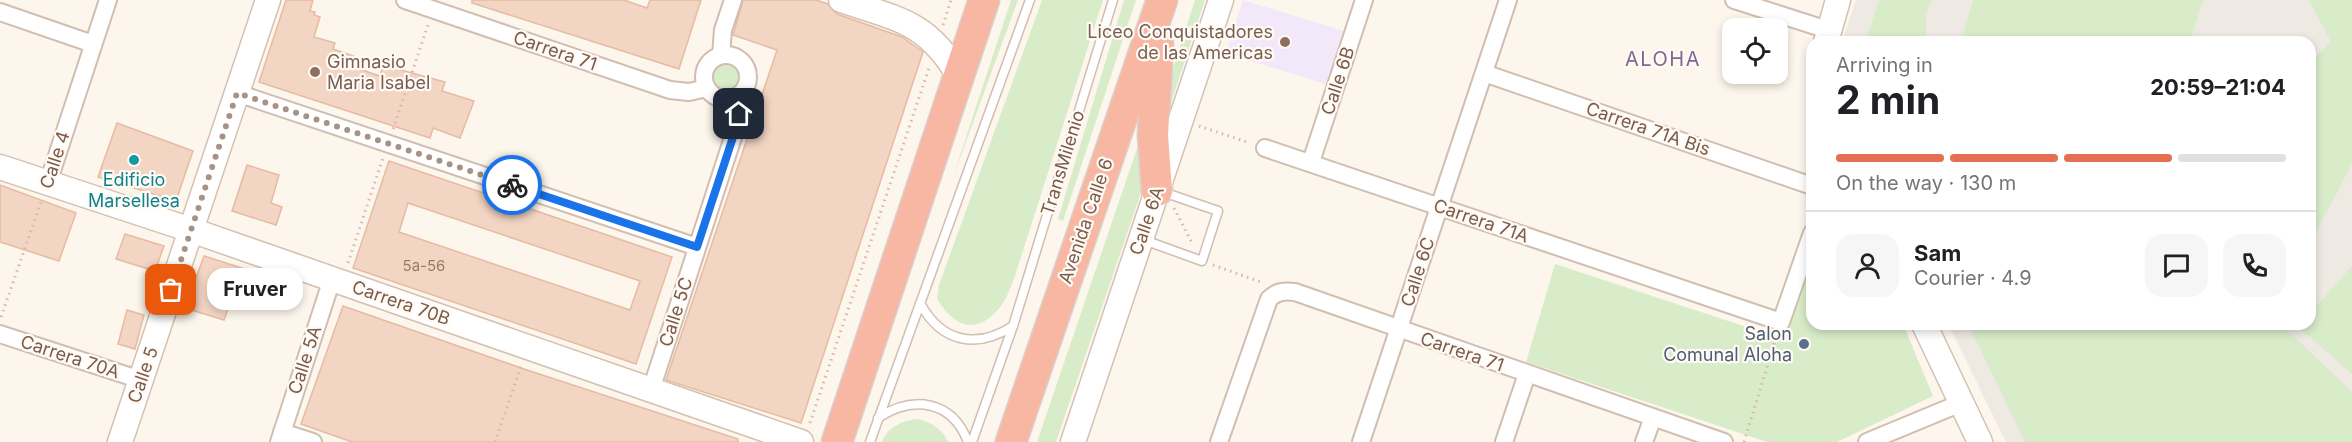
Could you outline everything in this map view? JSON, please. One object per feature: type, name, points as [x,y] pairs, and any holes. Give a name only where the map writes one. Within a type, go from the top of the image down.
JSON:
[{"type":"highway","points":[[837,442],[984,0]]},
{"type":"highway","points":[[1161,2],[1153,111],[1154,169],[1161,192]]},
{"type":"highway","name":"Avenida Calle 6","points":[[1011,442],[1161,2]]},
{"type":"street","name":"Calle 4","points":[[48,183],[108,0]]},
{"type":"street","name":"Calle 5","points":[[120,442],[268,0]]},
{"type":"street","name":"Carrera 71","points":[[405,0],[670,90],[689,92],[707,88]]},
{"type":"street","points":[[721,56],[723,30],[733,0]]},
{"type":"street","points":[[841,0],[891,8],[937,44],[947,55],[958,76]]},
{"type":"street","name":"Calle 6A","points":[[1073,442],[1140,239],[1161,192],[1181,120],[1221,0]]},
{"type":"street","name":"Calle 6B","points":[[1311,162],[1364,0]]},
{"type":"street","name":"Calle 6C","points":[[1361,442],[1509,0]]},
{"type":"street","points":[[1734,0],[1827,36],[1838,0]]},
{"type":"street","points":[[0,12],[93,44]]},
{"type":"street","points":[[721,56],[734,56],[740,60],[747,72],[746,85],[737,96],[731,98],[717,97],[704,82],[705,68],[714,58],[721,56]]},
{"type":"street","name":"Carrera 71A Bis","points":[[1484,72],[1806,184]]},
{"type":"street","points":[[237,93],[697,247]]},
{"type":"street","name":"Calle 5C","points":[[651,390],[737,125],[739,114],[737,96]]},
{"type":"street","name":"Carrera 71A","points":[[1265,148],[1781,322]]},
{"type":"street","name":"Carrera 70B","points":[[0,167],[191,230],[651,390],[804,436]]},
{"type":"street","points":[[1781,322],[1806,250]]},
{"type":"street","name":"Calle 5A","points":[[280,437],[332,279]]},
{"type":"street","points":[[1219,442],[1269,299],[1276,293],[1285,291]]},
{"type":"street","name":"Carrera 71","points":[[1285,291],[1295,292],[1724,442]]},
{"type":"street","points":[[1927,330],[1980,442]]},
{"type":"street","name":"Carrera 70A","points":[[0,334],[141,380]]},
{"type":"street","points":[[1504,442],[1527,374]]},
{"type":"street","points":[[1867,442],[1961,403]]},
{"type":"street","points":[[1644,442],[1653,417]]},
{"type":"street","points":[[280,437],[313,442]]},
{"type":"lane","points":[[870,442],[1030,0]]},
{"type":"lane","name":"TransMilenio","points":[[970,442],[1013,326],[1113,0]]},
{"type":"lane","points":[[1140,239],[1202,261],[1218,211],[1161,192]]},
{"type":"lane","points":[[920,303],[928,317],[939,328],[953,336],[969,340],[984,340],[1000,335],[1013,326]]},
{"type":"lane","name":"TransMilenio","points":[[878,418],[892,409],[908,404],[924,404],[940,409],[954,418],[970,442]]},
{"type":"path","points":[[804,436],[951,0]]},
{"type":"path","points":[[1181,120],[1265,148]]},
{"type":"path","name":"Calle 4","points":[[0,320],[48,183]]},
{"type":"path","points":[[1161,192],[1202,261],[1285,291]]},
{"type":"path","points":[[1744,442],[1781,322]]},
{"type":"path","points":[[495,442],[528,347]]},
{"type":"shaded area","name":"Liceo Conquistadores de las Americas","points":[[1243,0],[1344,31],[1328,85],[1226,53]]},
{"type":"shaded area","points":[[1856,0],[2352,0],[2352,442],[2006,442],[1951,330],[2316,330],[2316,36],[1844,36]]},
{"type":"green space","points":[[1011,0],[1018,0],[952,180]]},
{"type":"green space","points":[[1042,0],[1103,0],[1009,292],[992,316],[975,325],[967,325],[951,317],[937,299],[939,285]]},
{"type":"green space","points":[[1124,0],[1136,0],[1063,221],[1058,219]]},
{"type":"green space","points":[[1195,0],[1205,0],[1162,130],[1162,102]]},
{"type":"green space","points":[[1879,0],[1931,0],[1926,15],[1926,36],[1867,36]]},
{"type":"green space","points":[[1973,0],[2203,0],[2192,36],[1963,36]]},
{"type":"green space","points":[[2309,0],[2352,0],[2352,164],[2316,233],[2316,56],[2331,42]]},
{"type":"green space","points":[[725,60],[736,65],[741,76],[736,87],[725,92],[714,87],[709,76],[714,65]]},
{"type":"green space","points":[[1143,131],[1146,178],[1056,442],[1037,442]]},
{"type":"green space","points":[[1555,264],[1783,339],[1806,276],[1806,330],[1906,330],[1933,396],[1837,442],[1767,442],[1526,362]]},
{"type":"green space","points":[[2352,266],[2352,374],[2301,330],[2316,330],[2316,306]]},
{"type":"green space","points":[[1971,330],[2287,330],[2352,392],[2352,442],[2025,442]]},
{"type":"green space","points":[[919,419],[936,427],[948,442],[882,442],[892,428]]},
{"type":"building","points":[[286,0],[313,0],[310,11],[320,17],[314,37],[335,43],[333,49],[356,57],[353,67],[380,76],[385,60],[402,66],[401,70],[445,82],[442,91],[474,101],[460,138],[433,128],[430,138],[259,82]]},
{"type":"building","points":[[472,0],[624,0],[647,8],[650,0],[701,0],[679,69],[472,3]]},
{"type":"building","points":[[743,0],[816,0],[828,4],[837,14],[902,37],[923,52],[801,423],[666,380],[777,50],[733,35]]},
{"type":"building","name":"Edificio Marsellesa","points":[[117,123],[193,151],[176,201],[98,177]]},
{"type":"building","points":[[389,161],[672,257],[636,364],[353,268]],"holes":[[[408,203],[640,281],[630,310],[399,232]]]},
{"type":"building","points":[[247,165],[279,175],[271,203],[282,207],[276,225],[232,211]]},
{"type":"building","points":[[0,185],[76,213],[59,261],[0,242]]},
{"type":"building","points":[[125,234],[164,246],[155,271],[116,259]]},
{"type":"building","points":[[204,256],[242,268],[240,276],[258,281],[254,298],[234,292],[224,320],[185,308]]},
{"type":"building","points":[[343,306],[527,370],[738,439],[738,442],[352,442],[301,424]]},
{"type":"building","points":[[127,310],[144,315],[135,349],[118,344]]},
{"type":"way so far","points":[[171,290],[237,93],[512,185]]},
{"type":"place","name":"Liceo Conquistadores de las Americas","points":[[1285,42]]},
{"type":"place","name":"Gimnasio Maria Isabel","points":[[315,72]]},
{"type":"place","name":"Edificio Marsellesa","points":[[134,160]]},
{"type":"place","name":"Fruver","points":[[171,290]]},
{"type":"place","name":"Salon Comunal Aloha","points":[[1804,344]]},
{"type":"district","name":"ALOHA","points":[[1663,59]]},
{"type":"route","points":[[512,185],[697,247],[739,114]]}]
